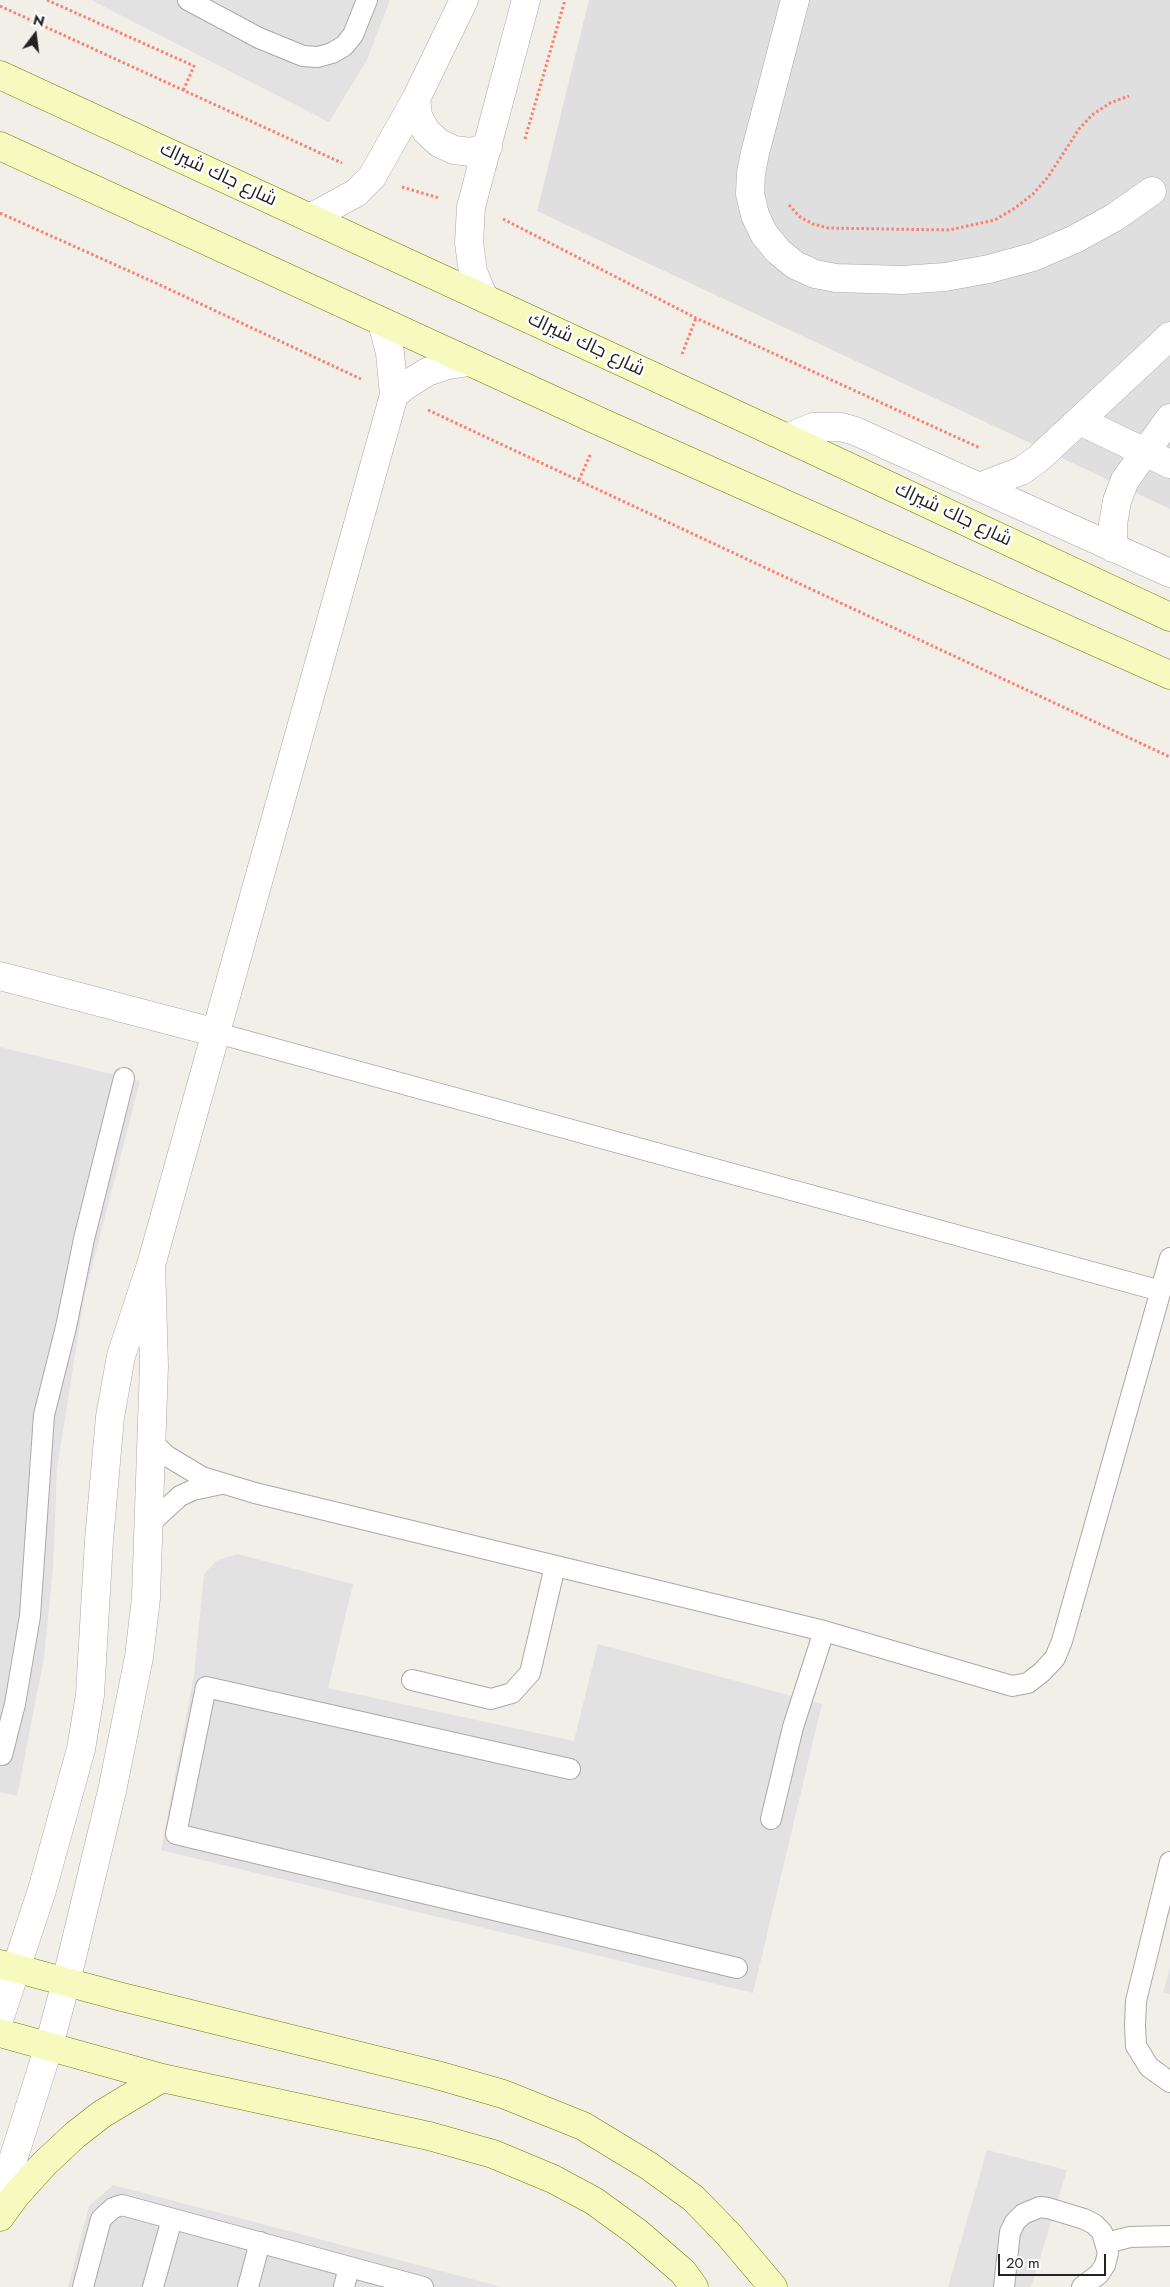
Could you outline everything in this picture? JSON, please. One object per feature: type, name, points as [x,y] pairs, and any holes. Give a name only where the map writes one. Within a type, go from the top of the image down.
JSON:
[{"type":"street","points":[[310,218],[356,193],[372,178],[416,99],[464,0]]},
{"type":"street","points":[[484,298],[473,272],[469,244],[471,207],[526,0]]},
{"type":"street","points":[[796,0],[755,153],[751,173],[750,194],[755,215],[764,234],[778,251],[795,265],[815,274],[836,278],[902,280],[946,277],[989,269],[1033,257],[1075,239],[1115,217],[1152,191]]},
{"type":"street","name":"شارع جاك شيراك","points":[[0,75],[1170,617]]},
{"type":"street","points":[[416,99],[418,116],[426,131],[439,143],[454,150],[471,152],[488,147]]},
{"type":"street","points":[[0,146],[603,424],[1170,675]]},
{"type":"street","points":[[0,2017],[8,1966],[42,1890],[81,1749],[91,1685],[99,1540],[110,1417],[121,1356],[150,1265],[216,1033],[394,395],[391,360],[382,322]]},
{"type":"street","points":[[979,487],[1001,480],[1027,467],[1044,455],[1170,336]]},
{"type":"street","points":[[394,395],[427,372],[448,365],[470,362]]},
{"type":"street","points":[[1080,421],[1170,464]]},
{"type":"street","points":[[1113,548],[1113,524],[1117,502],[1125,480],[1144,452],[1168,424]]},
{"type":"street","points":[[787,438],[813,427],[826,426],[848,429],[1170,574]]},
{"type":"street","points":[[0,976],[216,1033]]},
{"type":"street","points":[[0,2202],[49,2046],[66,1982],[132,1703],[146,1598],[154,1366],[150,1265]]},
{"type":"street","points":[[8,1966],[437,2075],[503,2094],[584,2126],[649,2166],[693,2198],[729,2235],[773,2287]]},
{"type":"street","points":[[0,2033],[162,2078],[429,2136],[492,2154],[553,2179],[594,2201],[638,2233],[683,2272],[694,2287]]},
{"type":"street","points":[[0,2217],[38,2170],[75,2135],[124,2099],[162,2078]]},
{"type":"lane","points":[[188,0],[266,41],[303,56],[318,57],[332,53],[344,46],[353,35],[367,0]]},
{"type":"lane","points":[[216,1033],[1161,1291]]},
{"type":"lane","points":[[2,1755],[15,1704],[30,1616],[44,1415],[66,1327],[84,1239],[124,1078]]},
{"type":"lane","points":[[152,1442],[184,1468],[202,1477],[222,1483],[824,1631],[1012,1686],[1028,1683],[1042,1672],[1055,1658],[1062,1641],[1170,1258]]},
{"type":"lane","points":[[147,1531],[156,1518],[180,1496],[200,1488],[222,1483]]},
{"type":"lane","points":[[412,1680],[491,1699],[512,1693],[530,1673],[555,1566]]},
{"type":"lane","points":[[772,1819],[794,1727],[824,1631]]},
{"type":"lane","points":[[570,1769],[206,1687],[176,1834],[737,1968]]},
{"type":"lane","points":[[1170,1862],[1136,2001],[1135,2025],[1136,2046],[1149,2067],[1170,2082]]},
{"type":"lane","points":[[83,2287],[101,2220],[107,2212],[122,2206],[422,2287]]},
{"type":"lane","points":[[1004,2287],[1010,2232],[1015,2222],[1031,2209],[1048,2208],[1084,2219],[1098,2228],[1106,2243],[1108,2254],[1100,2274],[1082,2287]]},
{"type":"lane","points":[[153,2287],[172,2219]]},
{"type":"lane","points":[[1106,2243],[1130,2237],[1170,2236]]},
{"type":"lane","points":[[248,2287],[260,2242]]},
{"type":"lane","points":[[344,2287],[349,2267]]},
{"type":"path","points":[[47,0],[194,66],[183,90]]},
{"type":"path","points":[[524,143],[565,0]]},
{"type":"path","points":[[0,6],[349,167]]},
{"type":"path","points":[[786,199],[800,217],[813,224],[828,228],[948,230],[994,220],[1021,203],[1048,177],[1079,129],[1092,115],[1110,103],[1129,96]]},
{"type":"path","points":[[396,186],[447,200]]},
{"type":"path","points":[[503,219],[506,209]]},
{"type":"path","points":[[0,213],[158,284],[1170,757]]},
{"type":"path","points":[[495,216],[696,318],[980,448]]},
{"type":"shaded area","points":[[91,0],[390,0],[367,60],[329,122]]},
{"type":"shaded area","points":[[589,0],[1170,0],[1170,509],[537,211]]},
{"type":"shaded area","points":[[0,1047],[140,1081],[84,1298],[57,1469],[53,1568],[44,1658],[17,1796],[0,1792]]},
{"type":"shaded area","points":[[237,1554],[353,1584],[328,1688],[574,1741],[598,1644],[822,1704],[753,1993],[161,1850],[194,1675],[204,1574],[216,1561]]},
{"type":"shaded area","points":[[1170,1967],[1170,1994],[1163,1993]]},
{"type":"shaded area","points":[[987,2150],[1067,2170],[1031,2287],[948,2287]]},
{"type":"shaded area","points":[[113,2185],[502,2287],[68,2287],[89,2206]]}]
